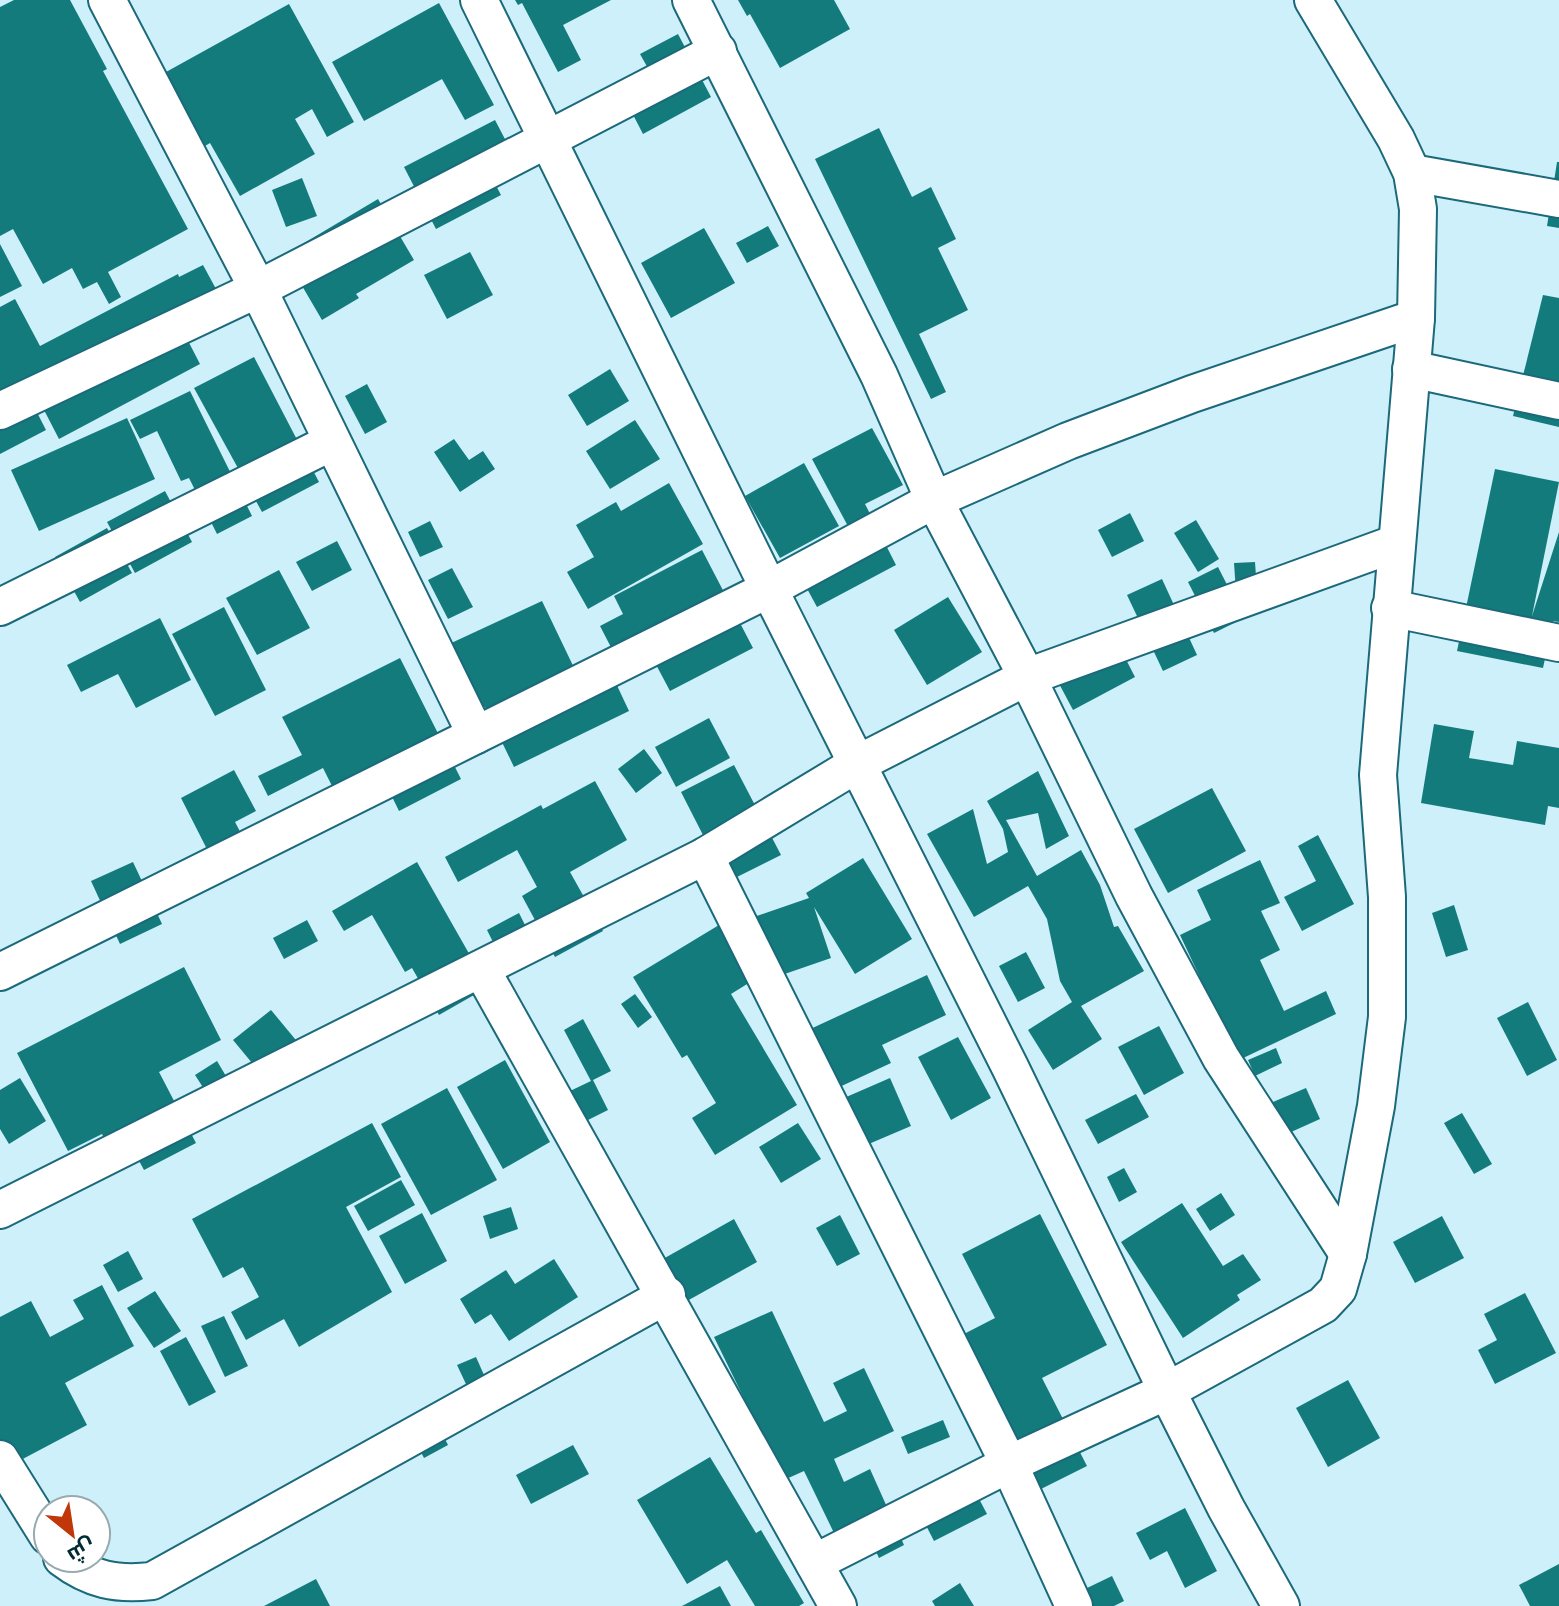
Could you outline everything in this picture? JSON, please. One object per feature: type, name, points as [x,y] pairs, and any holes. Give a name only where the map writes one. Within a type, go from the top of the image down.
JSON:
[{"type":"street","points":[[107,0],[258,289],[476,735]]},
{"type":"street","points":[[479,0],[769,589],[1003,1053],[1167,1391],[1226,1508],[1281,1606]]},
{"type":"street","points":[[691,0],[879,375],[934,500],[1027,677],[1134,896],[1221,1058],[1348,1254]]},
{"type":"street","points":[[814,1563],[1009,1464],[1167,1391],[1323,1305],[1338,1289],[1348,1254],[1376,1106],[1387,1017],[1388,910],[1378,775],[1394,544],[1416,318],[1418,209],[1412,173],[1396,139],[1313,0]]},
{"type":"street","points":[[0,411],[258,289],[718,51]]},
{"type":"street","points":[[1412,173],[1559,199]]},
{"type":"street","points":[[0,972],[769,589],[934,500],[1068,441],[1178,399],[1416,318]]},
{"type":"street","points":[[1411,369],[1559,401]]},
{"type":"street","points":[[1,605],[332,442]]},
{"type":"street","points":[[0,1210],[705,856],[857,764],[1027,677],[1394,544]]},
{"type":"street","points":[[1390,608],[1559,643]]},
{"type":"street","points":[[705,856],[1009,1464],[1074,1606]]},
{"type":"street","points":[[481,969],[667,1295],[838,1606]]},
{"type":"street","points":[[85,1574],[125,1584],[152,1581],[667,1295]]},
{"type":"street","points":[[0,1459],[32,1510]]},
{"type":"building","points":[[14,0],[70,0],[107,69],[103,71],[188,229],[108,272],[121,297],[109,304],[97,282],[83,289],[72,268],[43,284],[13,229],[0,236],[0,7]]},
{"type":"building","points":[[515,0],[611,0],[563,25],[581,60],[558,72],[522,3],[518,5]]},
{"type":"building","points":[[738,0],[834,0],[850,29],[780,68],[750,14],[747,16]]},
{"type":"building","points":[[439,3],[494,105],[465,120],[442,79],[364,121],[332,62]]},
{"type":"building","points":[[289,4],[354,122],[327,137],[312,109],[295,119],[315,154],[240,196],[210,143],[205,146],[166,72]]},
{"type":"building","points":[[678,34],[711,97],[643,134],[628,105],[659,88],[640,54]]},
{"type":"building","points":[[495,120],[519,166],[493,180],[501,195],[436,229],[404,167]]},
{"type":"building","points":[[879,128],[912,197],[931,187],[956,239],[938,248],[968,310],[919,334],[946,392],[931,399],[815,159]]},
{"type":"building","points":[[1559,162],[1559,228],[1547,226]]},
{"type":"building","points":[[302,178],[317,216],[286,227],[272,190]]},
{"type":"building","points":[[378,199],[414,260],[356,294],[359,298],[322,320],[284,255]]},
{"type":"building","points":[[768,226],[779,246],[747,263],[736,243]]},
{"type":"building","points":[[704,228],[735,283],[671,318],[641,263]]},
{"type":"building","points":[[0,244],[22,286],[0,297]]},
{"type":"building","points":[[470,252],[493,295],[447,319],[424,275]]},
{"type":"building","points":[[203,265],[228,311],[184,333],[200,364],[59,439],[29,381],[23,385],[46,430],[0,454],[0,307],[15,299],[40,346],[178,274],[179,277]]},
{"type":"building","points":[[1543,295],[1559,298],[1559,427],[1513,416]]},
{"type":"building","points":[[254,357],[319,482],[262,512],[194,388]]},
{"type":"building","points":[[610,369],[629,401],[587,426],[568,395]]},
{"type":"building","points":[[367,384],[387,422],[365,434],[345,396]]},
{"type":"building","points":[[190,391],[252,516],[217,534],[189,478],[181,481],[157,431],[140,439],[130,420]]},
{"type":"building","points":[[127,418],[155,479],[39,531],[11,470]]},
{"type":"building","points":[[635,420],[660,459],[610,489],[586,451]]},
{"type":"building","points":[[872,428],[903,485],[865,504],[896,565],[817,607],[792,561],[850,530],[812,459]]},
{"type":"building","points":[[454,439],[469,460],[483,451],[495,469],[460,492],[434,452]]},
{"type":"building","points":[[804,463],[839,526],[780,558],[745,496]]},
{"type":"building","points":[[1495,469],[1559,482],[1532,616],[1559,532],[1559,622],[1553,621],[1543,668],[1457,651]]},
{"type":"building","points":[[669,483],[703,544],[588,609],[567,572],[594,557],[576,525],[616,502],[621,511]]},
{"type":"building","points":[[165,491],[192,542],[135,573],[107,522]]},
{"type":"building","points":[[1130,513],[1144,541],[1112,557],[1098,530]]},
{"type":"building","points":[[1196,520],[1219,559],[1198,572],[1174,533]]},
{"type":"building","points":[[430,521],[443,547],[420,557],[408,532]]},
{"type":"building","points":[[107,528],[132,573],[80,602],[55,557]]},
{"type":"building","points":[[337,541],[352,570],[312,591],[296,562]]},
{"type":"building","points":[[702,550],[753,648],[670,691],[644,642],[616,657],[600,626],[623,614],[614,596]]},
{"type":"building","points":[[1255,562],[1257,591],[1236,592],[1234,563]]},
{"type":"building","points":[[1218,567],[1244,618],[1214,633],[1188,582]]},
{"type":"building","points":[[452,568],[473,607],[448,619],[428,580]]},
{"type":"building","points":[[279,570],[310,628],[257,655],[226,598]]},
{"type":"building","points":[[1162,579],[1197,655],[1163,671],[1127,595]]},
{"type":"building","points":[[948,597],[982,652],[927,685],[894,630]]},
{"type":"building","points":[[542,601],[577,674],[605,660],[629,711],[514,767],[485,707],[478,710],[447,645]]},
{"type":"building","points":[[224,607],[266,690],[215,716],[172,634]]},
{"type":"building","points":[[160,618],[191,680],[136,708],[118,674],[81,692],[67,665]]},
{"type":"building","points":[[1118,644],[1135,677],[1073,710],[1056,678]]},
{"type":"building","points":[[400,658],[461,779],[399,811],[377,766],[333,788],[323,768],[268,796],[258,776],[302,755],[282,717]]},
{"type":"building","points":[[709,718],[730,758],[676,787],[655,747]]},
{"type":"building","points":[[1434,724],[1474,731],[1469,758],[1513,765],[1517,741],[1559,748],[1559,808],[1548,806],[1545,825],[1421,803]]},
{"type":"building","points":[[644,749],[662,773],[636,793],[618,769]]},
{"type":"building","points":[[734,765],[781,855],[727,882],[681,792]]},
{"type":"building","points":[[234,770],[256,811],[235,822],[245,841],[212,859],[181,798]]},
{"type":"building","points":[[1038,771],[1069,836],[1046,849],[1038,813],[1006,820],[1037,876],[1081,850],[1100,885],[1114,927],[1118,926],[1144,971],[1081,1006],[1102,1039],[1053,1070],[1028,1030],[1072,1002],[1060,981],[1047,919],[1028,886],[974,917],[927,834],[973,809],[987,864],[1008,852],[1003,829],[987,801]]},
{"type":"building","points":[[595,781],[627,840],[570,872],[603,931],[555,957],[522,896],[537,887],[517,850],[458,882],[445,857],[541,805],[543,809]]},
{"type":"building","points":[[1212,788],[1246,851],[1168,893],[1134,829]]},
{"type":"building","points":[[1318,835],[1354,904],[1302,931],[1284,897],[1316,881],[1298,846]]},
{"type":"building","points":[[863,858],[912,939],[855,974],[814,907],[831,958],[776,977],[751,918],[809,898],[806,893]]},
{"type":"building","points":[[1260,860],[1280,903],[1261,911],[1280,950],[1260,960],[1284,1011],[1326,991],[1336,1014],[1239,1060],[1180,935],[1211,920],[1197,890]]},
{"type":"building","points":[[133,862],[162,924],[120,944],[91,881]]},
{"type":"building","points":[[417,862],[488,987],[439,1015],[412,968],[405,972],[372,915],[344,931],[332,911]]},
{"type":"building","points":[[1454,905],[1468,950],[1446,957],[1432,913]]},
{"type":"building","points":[[519,913],[533,941],[501,958],[487,930]]},
{"type":"building","points":[[307,920],[318,941],[284,959],[273,938]]},
{"type":"building","points":[[719,925],[752,981],[731,994],[797,1105],[715,1155],[692,1118],[716,1103],[687,1055],[682,1058],[633,977]]},
{"type":"building","points":[[1026,952],[1045,988],[1018,1002],[999,966]]},
{"type":"building","points":[[184,967],[221,1040],[159,1072],[196,1143],[144,1170],[131,1146],[113,1156],[102,1134],[68,1151],[17,1053]]},
{"type":"building","points":[[927,975],[946,1015],[882,1045],[891,1063],[833,1090],[806,1031]]},
{"type":"building","points":[[635,994],[652,1017],[638,1028],[621,1004]]},
{"type":"building","points":[[1528,1002],[1557,1060],[1527,1076],[1497,1018]]},
{"type":"building","points":[[271,1010],[305,1051],[267,1081],[233,1040]]},
{"type":"building","points":[[583,1019],[611,1071],[593,1080],[608,1110],[586,1121],[570,1091],[591,1081],[564,1030]]},
{"type":"building","points":[[1159,1026],[1184,1073],[1144,1095],[1118,1047]]},
{"type":"building","points":[[958,1037],[991,1098],[951,1120],[918,1057]]},
{"type":"building","points":[[1276,1048],[1282,1063],[1255,1076],[1248,1060]]},
{"type":"building","points":[[505,1060],[550,1142],[503,1169],[457,1087]]},
{"type":"building","points":[[217,1061],[236,1093],[215,1106],[195,1075]]},
{"type":"building","points":[[20,1078],[46,1121],[9,1144],[0,1129],[0,1090]]},
{"type":"building","points":[[890,1078],[911,1126],[864,1146],[844,1098]]},
{"type":"building","points":[[447,1088],[497,1180],[431,1215],[381,1124]]},
{"type":"building","points":[[1306,1088],[1320,1119],[1280,1137],[1266,1105]]},
{"type":"building","points":[[1136,1094],[1149,1117],[1098,1144],[1085,1120]]},
{"type":"building","points":[[1462,1113],[1492,1164],[1474,1174],[1444,1123]]},
{"type":"building","points":[[372,1123],[401,1177],[346,1207],[392,1292],[299,1347],[284,1319],[246,1340],[231,1312],[259,1297],[243,1267],[223,1278],[192,1219]]},
{"type":"building","points":[[798,1123],[821,1159],[781,1183],[759,1147]]},
{"type":"building","points":[[1124,1168],[1137,1192],[1119,1202],[1107,1177]]},
{"type":"building","points":[[401,1180],[415,1205],[368,1231],[354,1206]]},
{"type":"building","points":[[1221,1193],[1235,1215],[1210,1231],[1196,1209]]},
{"type":"building","points":[[1182,1203],[1223,1266],[1243,1254],[1261,1280],[1237,1295],[1240,1300],[1183,1338],[1121,1242]]},
{"type":"building","points":[[511,1207],[518,1229],[490,1239],[483,1216]]},
{"type":"building","points":[[422,1213],[447,1261],[405,1284],[379,1236]]},
{"type":"building","points":[[1040,1214],[1107,1345],[1042,1378],[1087,1466],[1041,1489],[962,1335],[995,1318],[962,1254]]},
{"type":"building","points":[[840,1215],[860,1254],[837,1266],[816,1228]]},
{"type":"building","points":[[1442,1216],[1464,1258],[1415,1283],[1393,1242]]},
{"type":"building","points":[[734,1219],[757,1262],[687,1301],[663,1259]]},
{"type":"building","points":[[128,1251],[143,1279],[118,1292],[103,1265]]},
{"type":"building","points":[[554,1259],[578,1297],[509,1341],[491,1314],[475,1324],[460,1299],[506,1270],[515,1284]]},
{"type":"building","points":[[102,1285],[134,1346],[65,1383],[87,1425],[0,1471],[0,1317],[31,1301],[50,1337],[84,1319],[73,1300]]},
{"type":"building","points":[[155,1291],[181,1331],[154,1348],[127,1308]]},
{"type":"building","points":[[1525,1293],[1556,1353],[1495,1384],[1478,1350],[1497,1340],[1484,1314]]},
{"type":"building","points":[[772,1311],[824,1422],[847,1411],[833,1383],[864,1368],[894,1431],[834,1459],[844,1482],[870,1469],[904,1545],[879,1558],[861,1520],[834,1533],[804,1471],[784,1480],[714,1337]]},
{"type":"building","points":[[224,1316],[248,1366],[225,1377],[201,1326]]},
{"type":"building","points":[[186,1337],[216,1392],[189,1406],[160,1351]]},
{"type":"building","points":[[476,1357],[492,1393],[474,1401],[457,1365]]},
{"type":"building","points":[[1348,1380],[1380,1438],[1328,1467],[1296,1408]]},
{"type":"building","points":[[431,1412],[448,1445],[424,1458],[406,1424]]},
{"type":"building","points":[[943,1420],[950,1437],[908,1454],[901,1437]]},
{"type":"building","points":[[573,1445],[589,1474],[531,1504],[516,1475]]},
{"type":"building","points":[[710,1457],[756,1533],[761,1530],[804,1603],[799,1606],[755,1606],[727,1560],[687,1584],[637,1500]]},
{"type":"building","points":[[968,1478],[987,1514],[934,1541],[915,1504]]},
{"type":"building","points":[[1185,1508],[1217,1571],[1185,1588],[1167,1551],[1150,1560],[1136,1533]]},
{"type":"building","points":[[1559,1564],[1559,1606],[1530,1606],[1519,1585]]},
{"type":"building","points":[[1112,1576],[1124,1601],[1114,1606],[1093,1606],[1085,1589]]},
{"type":"building","points":[[316,1579],[330,1606],[264,1606]]},
{"type":"building","points":[[960,1583],[974,1606],[935,1606],[932,1601]]},
{"type":"building","points":[[720,1586],[731,1606],[682,1606]]}]
